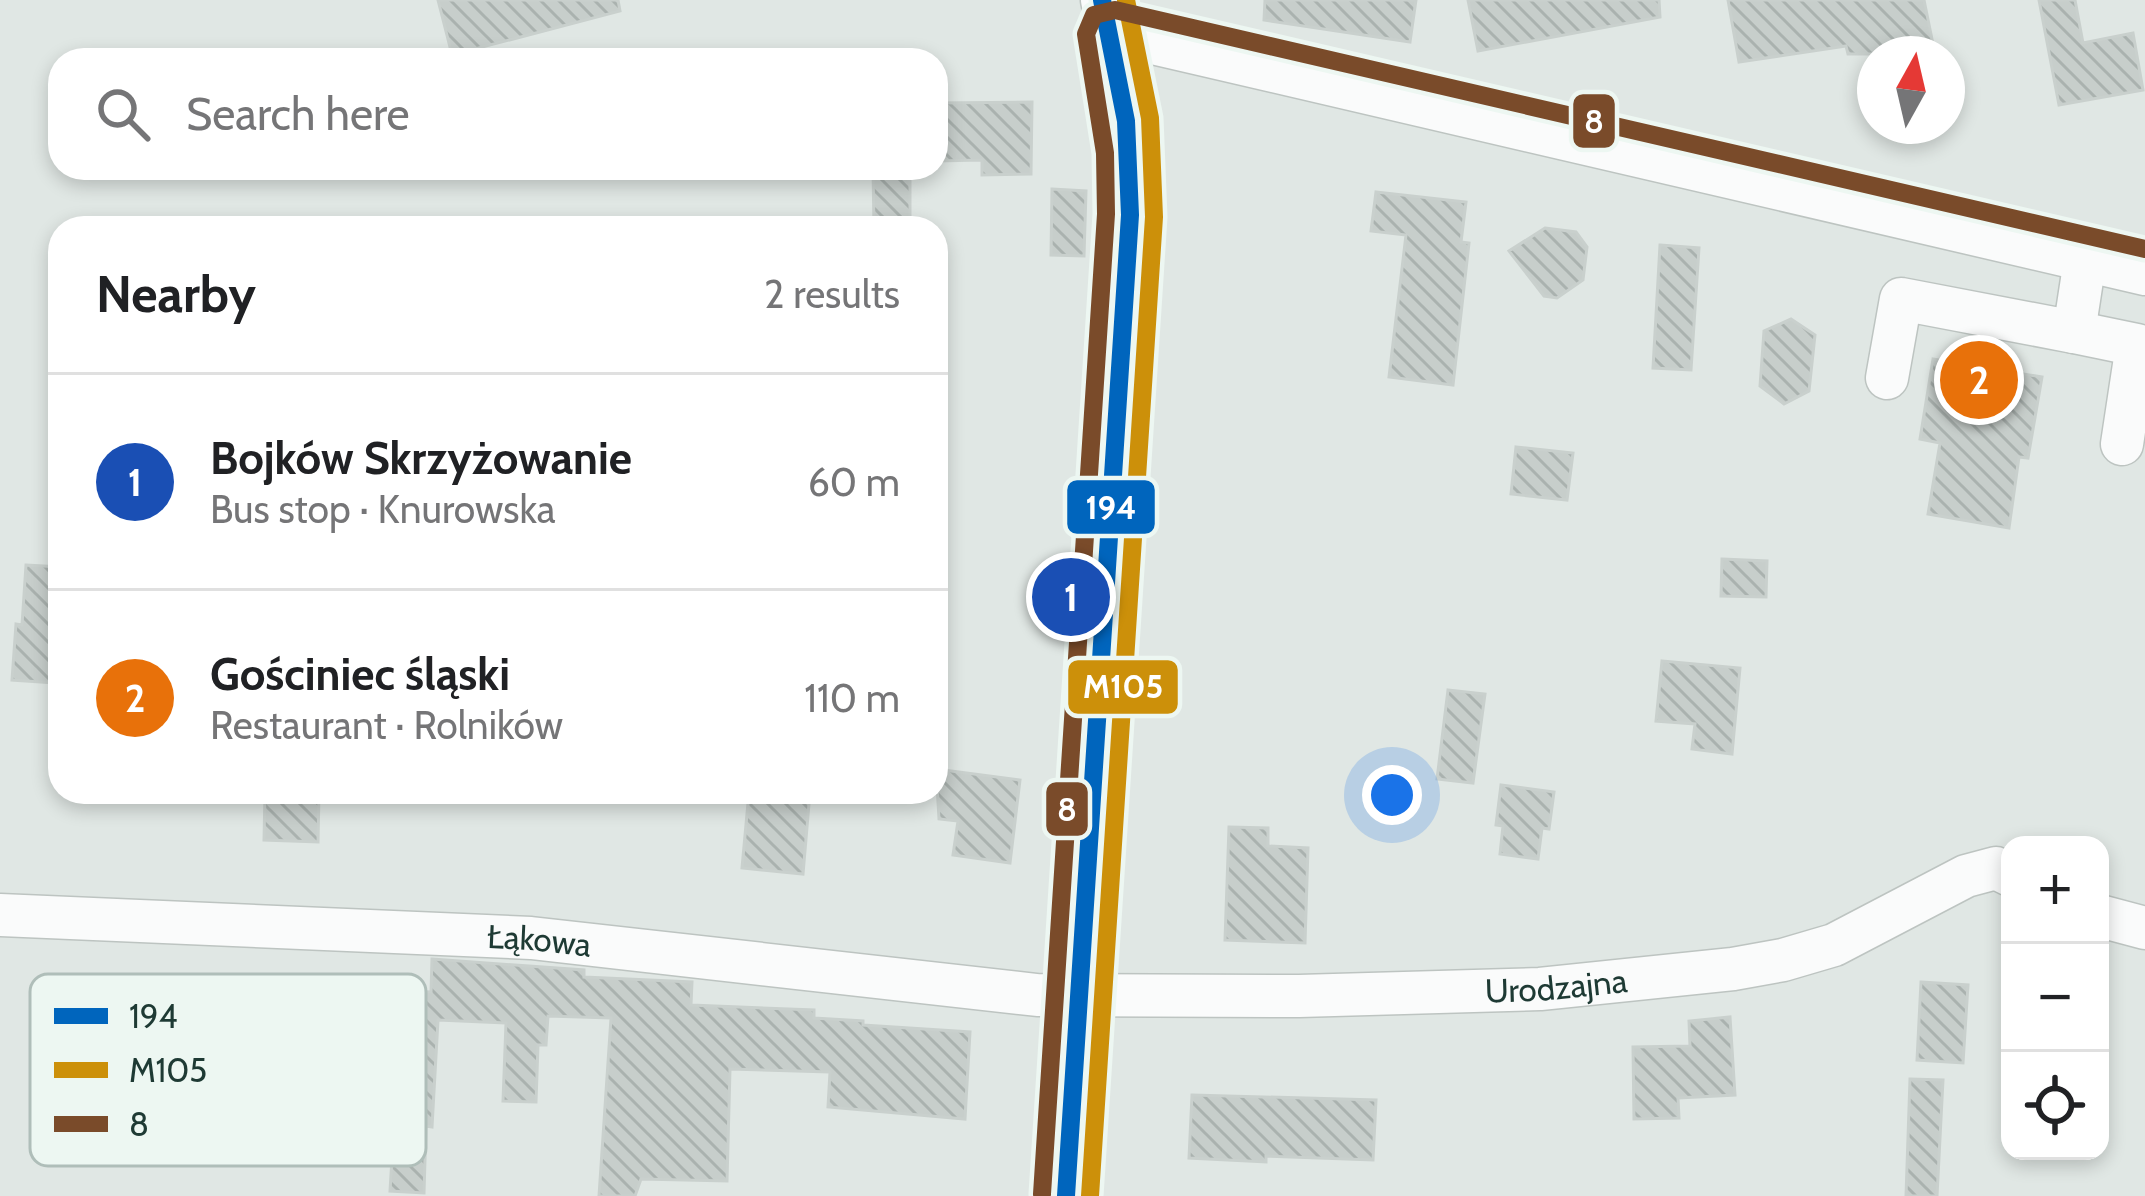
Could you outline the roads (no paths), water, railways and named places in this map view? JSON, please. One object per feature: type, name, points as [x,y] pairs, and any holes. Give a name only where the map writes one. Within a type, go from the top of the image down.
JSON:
[{"type":"street","points":[[1066,1196],[1130,215],[1128,136],[1106,17],[2145,274]]},
{"type":"street","points":[[2074,332],[2085,260]]},
{"type":"street","points":[[1887,378],[1901,299],[2137,345],[2122,444]]},
{"type":"street","name":"Urodzajna","points":[[1078,997],[1540,988],[1733,969],[1834,946],[1966,876],[2001,870]]},
{"type":"street","name":"Łąkowa","points":[[0,915],[531,938],[1078,997]]},
{"type":"street","points":[[2109,918],[2145,928]]},
{"type":"place","name":"Gościniec śląski","points":[[1979,380]]},
{"type":"place","name":"Bojków Skrzyżowanie","points":[[1071,597]]}]
